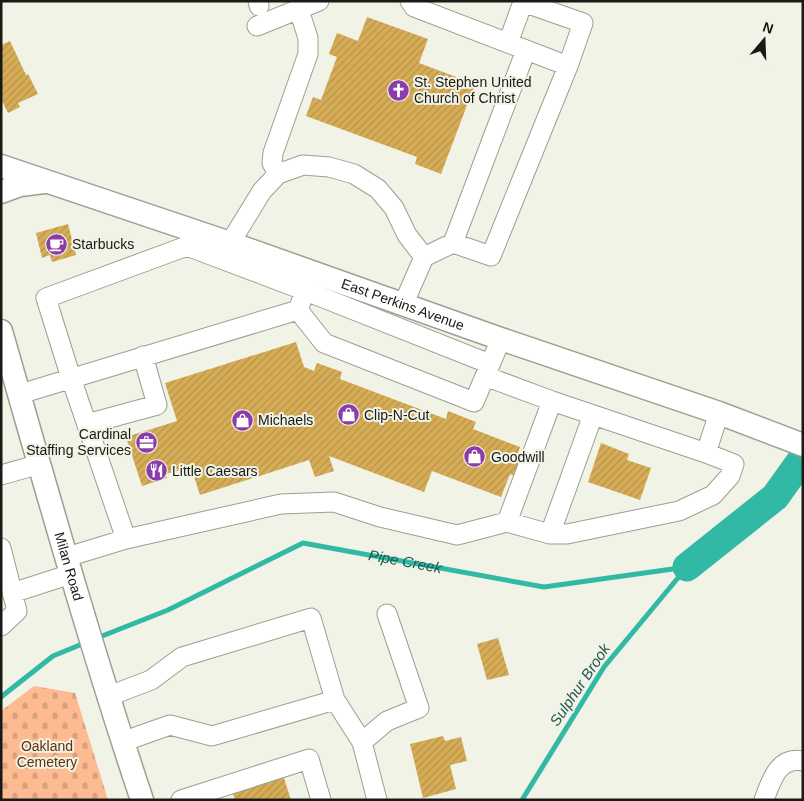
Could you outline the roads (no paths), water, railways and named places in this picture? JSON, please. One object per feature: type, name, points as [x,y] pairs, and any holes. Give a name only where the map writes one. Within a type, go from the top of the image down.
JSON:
[{"type":"main road","name":"East Perkins Avenue","points":[[1,166],[230,243],[309,281],[403,305],[719,413],[798,443]]},
{"type":"main road","points":[[1,192],[20,185],[48,182]]},
{"type":"main road","name":"Milan Road","points":[[1,331],[7,370],[20,394],[82,610],[122,742],[142,800]]},
{"type":"street","points":[[257,26],[319,1]]},
{"type":"street","points":[[410,1],[414,7],[568,66]]},
{"type":"street","points":[[453,243],[491,256],[568,66],[583,23],[522,2],[508,43]]},
{"type":"street","points":[[278,174],[272,163],[273,153],[308,54],[308,38],[299,10]]},
{"type":"street","points":[[403,305],[424,257],[453,243],[526,50]]},
{"type":"street","points":[[230,243],[262,191],[278,174],[303,165],[329,167],[354,174],[378,189],[394,208],[407,235],[424,257]]},
{"type":"street","points":[[12,593],[126,538],[281,504],[334,502],[380,517],[456,535],[507,522],[550,534],[568,534],[679,511],[713,495],[730,476],[734,464],[706,452],[552,401],[309,281],[187,246],[46,298],[71,378],[126,538]]},
{"type":"street","points":[[298,310],[309,281]]},
{"type":"street","points":[[20,394],[298,310]]},
{"type":"street","points":[[298,310],[324,343],[474,402],[500,339]]},
{"type":"street","points":[[87,424],[157,405],[143,356]]},
{"type":"street","points":[[507,522],[552,401]]},
{"type":"street","points":[[706,452],[719,413]]},
{"type":"street","points":[[550,534],[594,414]]},
{"type":"street","points":[[1,475],[40,464]]},
{"type":"street","points":[[1,548],[17,612],[1,626]]},
{"type":"street","points":[[362,742],[387,721],[420,708],[387,614]]},
{"type":"street","points":[[109,696],[151,680],[182,657],[310,618],[335,700],[362,742],[377,800]]},
{"type":"street","points":[[122,742],[170,725],[212,736],[335,700]]},
{"type":"street","points":[[181,800],[309,759],[321,800]]},
{"type":"street","points":[[764,800],[775,773],[780,767],[786,762],[793,760],[803,761]]},
{"type":"waterway","name":"Pipe Creek","points":[[687,567],[775,497],[803,458]]},
{"type":"waterway","name":"Pipe Creek","points":[[97,638],[168,610],[303,543],[544,587],[687,567]]},
{"type":"waterway","name":"Sulphur Brook","points":[[522,800],[604,667],[687,567]]},
{"type":"waterway","name":"Pipe Creek","points":[[1,697],[53,656],[87,642]]},
{"type":"place","name":"St. Stephen United Church of Christ","points":[[398,90]]},
{"type":"place","name":"Starbucks","points":[[56,244]]},
{"type":"place","name":"Clip-N-Cut","points":[[348,415]]},
{"type":"place","name":"Michaels","points":[[242,420]]},
{"type":"place","name":"Cardinal Staffing Services","points":[[147,442]]},
{"type":"place","name":"Goodwill","points":[[475,457]]},
{"type":"place","name":"Little Caesars","points":[[156,471]]},
{"type":"park label","name":"Oakland Cemetery","points":[[47,754]]}]
